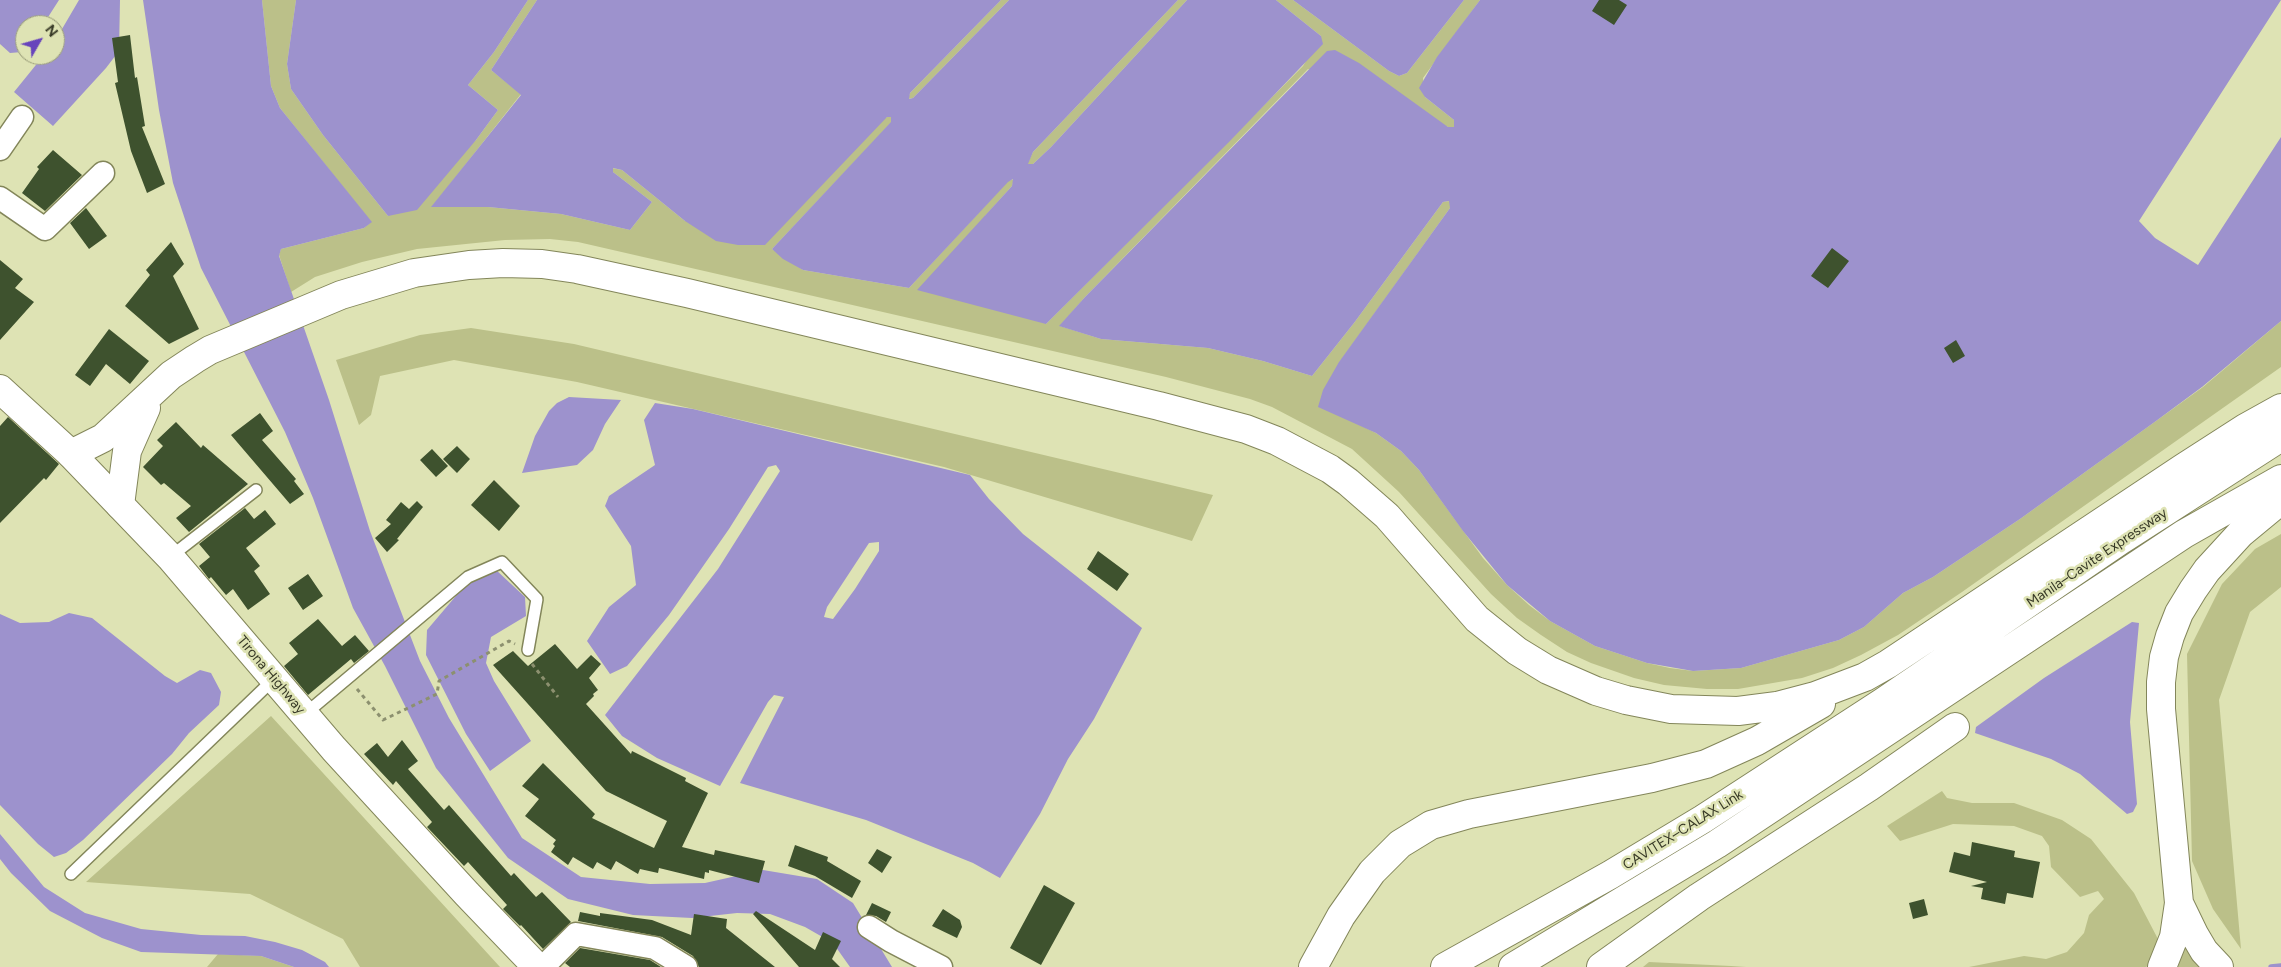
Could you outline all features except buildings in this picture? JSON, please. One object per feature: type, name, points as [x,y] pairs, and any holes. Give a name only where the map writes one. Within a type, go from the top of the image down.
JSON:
[{"type":"main road","points":[[71,454],[103,438],[178,370],[210,350],[318,305],[366,286],[414,273],[469,265],[504,263],[542,264],[614,276],[835,328],[1216,421],[1277,441],[1330,469],[1368,499],[1406,538],[1463,606],[1502,640],[1548,670],[1596,692],[1671,709],[1738,711],[1777,706],[1815,696],[1865,677]]},
{"type":"main road","name":"Tirona Highway","points":[[0,388],[71,454],[170,557],[402,824],[537,967]]},
{"type":"main road","points":[[120,505],[127,451],[156,389]]},
{"type":"main road","points":[[1313,967],[1341,916],[1362,886],[1385,857],[1413,834],[1450,818],[1652,778],[1706,764],[1757,741],[1916,647],[2183,468],[2245,428],[2281,408]]},
{"type":"main road","name":"Manila–Cavite Expressway","points":[[1914,681],[2121,540],[2281,437]]},
{"type":"main road","name":"Manila–Cavite Expressway","points":[[1928,704],[2184,534],[2281,479]]},
{"type":"main road","points":[[2162,967],[2174,937],[2179,903],[2161,709],[2161,682],[2166,650],[2179,613],[2208,570],[2240,534],[2281,500]]},
{"type":"main road","name":"CAVITEX–CALAX Link","points":[[1446,967],[1610,875],[1694,824],[1914,681]]},
{"type":"main road","name":"CAVITEX–CALAX Link","points":[[1513,967],[1717,844],[1928,704]]},
{"type":"main road","points":[[1602,967],[1699,897],[1869,787],[1955,727]]},
{"type":"main road","points":[[2179,903],[2194,934],[2204,950],[2219,967]]},
{"type":"street","points":[[0,149],[22,117]]},
{"type":"street","points":[[0,198],[45,229],[103,173]]},
{"type":"street","points":[[869,927],[890,941],[941,967]]},
{"type":"street","points":[[543,967],[576,934],[655,948],[686,967]]},
{"type":"lane","points":[[170,557],[256,490]]},
{"type":"lane","points":[[305,714],[422,618],[468,577],[502,562],[536,599],[528,650]]},
{"type":"lane","points":[[71,874],[275,678]]},
{"type":"path","points":[[348,679],[384,720],[437,694],[439,681],[494,651]]},
{"type":"green space","points":[[262,0],[296,0],[287,64],[291,89],[323,135],[388,216],[476,140],[498,110],[468,85],[494,52],[528,0],[537,0],[491,70],[521,94],[432,207],[488,207],[561,214],[630,230],[652,202],[613,172],[612,168],[622,170],[685,221],[887,117],[892,117],[892,122],[772,249],[803,270],[909,288],[1008,181],[1014,179],[1012,186],[985,216],[1046,324],[1303,66],[1321,36],[1276,0],[1293,0],[1389,71],[1399,76],[1407,73],[1464,0],[1480,0],[1423,78],[1425,97],[1454,120],[1454,127],[1448,127],[1308,69],[1085,297],[1060,326],[1101,339],[1208,348],[1263,361],[1312,376],[1354,323],[1443,202],[1450,201],[1450,208],[1339,363],[1350,420],[1376,433],[1401,451],[1419,470],[1483,558],[1507,585],[1529,605],[1550,621],[1595,646],[1647,663],[1670,668],[1693,671],[1741,668],[1839,640],[1864,627],[1903,593],[1933,577],[2020,519],[2156,421],[2203,387],[2281,321],[2281,367],[1962,592],[1898,635],[1861,655],[1833,668],[1802,678],[1738,689],[1707,689],[1664,685],[1634,678],[1591,663],[1567,652],[1541,635],[1517,618],[1491,594],[1399,492],[1352,449],[1272,407],[1250,399],[1166,377],[578,242],[550,239],[505,240],[417,249],[362,262],[315,277],[291,292],[279,255],[281,249],[364,228],[371,222],[280,108],[271,86]]},
{"type":"green space","points":[[1001,0],[1009,0],[913,98],[908,99],[910,93]]},
{"type":"green space","points":[[1178,0],[1187,0],[1051,147],[1033,164],[1027,164],[1033,152]]},
{"type":"green space","points":[[471,328],[574,344],[1213,495],[1192,541],[944,467],[577,382],[454,360],[380,376],[371,415],[359,425],[336,360],[420,335]]},
{"type":"green space","points":[[2281,534],[2281,587],[2250,612],[2219,700],[2241,949],[2213,909],[2192,861],[2187,654],[2222,584],[2255,549]]},
{"type":"green space","points":[[271,716],[500,967],[360,967],[343,939],[250,894],[86,882]]},
{"type":"green space","points":[[1942,791],[1947,798],[1972,803],[2014,803],[2062,820],[2091,839],[2134,893],[2159,941],[2151,963],[2146,967],[1969,967],[2024,956],[2046,959],[2067,952],[2084,933],[2089,915],[2104,899],[2098,891],[2080,897],[2051,867],[2049,846],[2042,836],[2014,826],[1953,824],[1900,841],[1887,826]]},
{"type":"green space","points":[[2185,945],[2207,967],[2178,967]]},
{"type":"green space","points":[[218,954],[261,956],[294,967],[207,967]]},
{"type":"green space","points":[[1649,962],[1731,966],[1746,967],[1643,967]]},
{"type":"shaded area","points":[[0,0],[59,0],[49,15],[15,15],[15,53],[10,53],[0,44]]},
{"type":"shaded area","points":[[79,0],[120,0],[119,51],[53,126],[14,92],[36,65],[65,65],[65,24]]},
{"type":"shaded area","points":[[143,0],[262,0],[271,86],[280,108],[372,222],[364,228],[281,249],[279,256],[329,400],[370,531],[420,661],[449,718],[522,838],[581,877],[650,884],[705,883],[763,870],[817,879],[853,903],[892,967],[850,967],[833,943],[805,927],[770,914],[737,913],[692,918],[633,915],[568,899],[508,858],[436,768],[385,666],[353,608],[313,498],[285,432],[201,268],[173,183],[159,110]]},
{"type":"shaded area","points":[[296,0],[528,0],[494,52],[468,85],[498,110],[476,140],[417,210],[388,216],[323,135],[291,89],[287,64]]},
{"type":"shaded area","points":[[537,0],[1001,0],[910,93],[909,99],[913,98],[1009,0],[1178,0],[1033,152],[1028,164],[1033,164],[1051,147],[1187,0],[1276,0],[1321,36],[1323,44],[1229,142],[1046,324],[917,290],[1012,186],[1013,179],[1008,182],[909,288],[803,270],[783,259],[772,249],[891,122],[891,117],[887,117],[765,245],[738,245],[716,241],[685,221],[622,170],[613,168],[613,172],[652,202],[630,230],[561,214],[488,207],[431,207],[521,95],[491,70]]},
{"type":"shaded area","points":[[1293,0],[1464,0],[1407,73],[1399,76],[1389,71]]},
{"type":"shaded area","points":[[1480,0],[2281,0],[2139,221],[2155,238],[2198,265],[2281,137],[2281,321],[2202,387],[2156,421],[2020,519],[1933,577],[1903,593],[1864,627],[1839,640],[1741,668],[1693,671],[1647,663],[1595,646],[1550,621],[1507,585],[1463,531],[1419,470],[1401,451],[1376,433],[1318,407],[1323,390],[1339,362],[1450,208],[1449,201],[1443,202],[1354,323],[1312,376],[1263,361],[1208,348],[1101,339],[1059,326],[1085,297],[1327,51],[1335,50],[1359,63],[1448,127],[1454,127],[1454,120],[1425,97],[1419,88],[1437,57]]},
{"type":"shaded area","points":[[569,397],[621,400],[605,424],[593,450],[577,465],[522,473],[535,436],[549,411],[557,403]]},
{"type":"shaded area","points":[[655,403],[693,409],[970,475],[989,499],[1023,534],[1142,628],[1094,719],[1068,759],[1040,814],[1000,878],[973,863],[866,820],[740,783],[784,697],[774,695],[768,702],[720,786],[657,758],[622,736],[605,715],[718,569],[780,471],[776,465],[768,467],[729,529],[669,615],[627,666],[610,674],[587,641],[609,607],[636,585],[631,546],[605,506],[609,496],[655,465],[644,420]],"holes":[[[879,542],[879,551],[833,619],[824,617],[827,607],[869,543]]]},
{"type":"shaded area","points":[[495,569],[525,597],[526,616],[491,637],[486,663],[494,681],[531,741],[490,771],[466,734],[426,655],[427,630],[472,577]]},
{"type":"shaded area","points":[[69,613],[92,618],[165,676],[177,683],[200,670],[211,673],[221,692],[219,705],[189,733],[172,754],[83,840],[66,853],[54,857],[38,844],[0,805],[0,614],[20,623],[49,622]]},
{"type":"shaded area","points":[[2132,622],[2139,623],[2130,722],[2137,804],[2133,812],[2127,814],[2080,774],[2051,759],[1975,733],[1976,727],[2044,678]]},
{"type":"shaded area","points":[[0,834],[44,887],[85,913],[141,929],[201,935],[245,936],[275,942],[302,950],[325,962],[329,967],[294,967],[261,956],[141,952],[102,938],[50,911],[11,873],[0,859]]},
{"type":"waterway","points":[[2271,967],[2281,966]]}]
